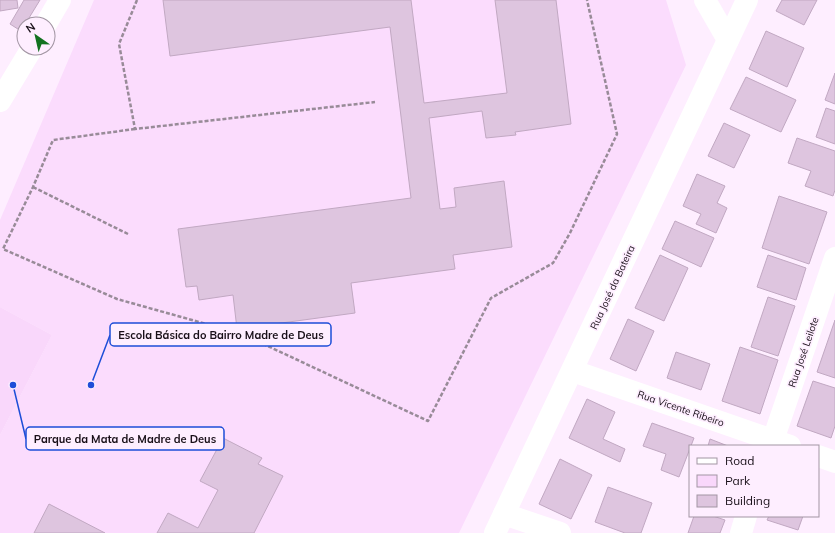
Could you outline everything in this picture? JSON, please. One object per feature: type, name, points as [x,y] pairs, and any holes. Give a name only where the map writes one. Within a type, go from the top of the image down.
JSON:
[{"type":"street","points":[[51,16],[60,0]]},
{"type":"street","points":[[705,0],[728,40]]},
{"type":"street","name":"Rua José da Bateira","points":[[499,523],[573,371],[747,0]]},
{"type":"street","points":[[0,101],[27,56]]},
{"type":"street","name":"Rua José Leilote","points":[[778,444],[830,289],[835,258]]},
{"type":"street","name":"Rua Vicente Ribeiro","points":[[573,371],[778,444]]},
{"type":"street","points":[[819,456],[835,462]]},
{"type":"street","points":[[740,533],[746,517]]},
{"type":"street","points":[[499,523],[560,533]]},
{"type":"path","points":[[135,129],[119,44],[137,0]]},
{"type":"path","points":[[374,102],[52,140],[33,187],[3,249],[117,299],[242,334],[428,421],[491,298],[553,263],[570,233],[617,134],[587,0]]},
{"type":"path","points":[[33,187],[128,234]]},
{"type":"shaded area","points":[[94,0],[666,0],[686,65],[459,533],[0,533],[0,435],[52,335],[0,307],[0,220]]},
{"type":"green space","points":[[0,307],[52,335],[0,435]]},
{"type":"building","points":[[0,0],[17,0],[18,8],[0,11]]},
{"type":"building","points":[[24,0],[40,0],[30,16],[16,16],[16,28],[10,24]]},
{"type":"building","points":[[163,0],[411,0],[424,103],[507,93],[495,0],[556,0],[571,124],[515,132],[516,135],[486,138],[482,111],[429,118],[440,209],[456,207],[454,188],[504,181],[512,247],[453,255],[455,269],[351,283],[355,313],[237,329],[233,295],[199,300],[197,286],[186,287],[178,229],[411,198],[390,27],[170,56]]},
{"type":"building","points":[[782,0],[817,0],[804,25],[776,11]]},
{"type":"building","points":[[766,31],[804,48],[787,87],[749,69]]},
{"type":"building","points":[[835,73],[835,104],[825,100]]},
{"type":"building","points":[[746,77],[796,100],[781,132],[730,109]]},
{"type":"building","points":[[826,108],[835,111],[835,144],[816,137]]},
{"type":"building","points":[[724,123],[750,135],[734,168],[708,156]]},
{"type":"building","points":[[797,138],[835,151],[835,190],[833,196],[805,186],[811,171],[788,163]]},
{"type":"building","points":[[697,174],[725,186],[717,203],[727,208],[716,233],[696,224],[701,214],[683,206]]},
{"type":"building","points":[[779,196],[827,212],[809,264],[762,248]]},
{"type":"building","points":[[675,221],[714,238],[701,267],[662,249]]},
{"type":"building","points":[[660,255],[688,268],[664,321],[635,308]]},
{"type":"building","points":[[768,255],[806,268],[796,300],[757,287]]},
{"type":"building","points":[[768,297],[795,306],[778,356],[751,347]]},
{"type":"building","points":[[628,319],[654,331],[636,371],[610,359]]},
{"type":"building","points":[[835,320],[835,378],[817,372]]},
{"type":"building","points":[[740,347],[778,360],[760,414],[722,401]]},
{"type":"building","points":[[676,352],[710,364],[701,390],[667,378]]},
{"type":"building","points":[[813,381],[835,388],[835,426],[831,438],[797,426]]},
{"type":"building","points":[[587,399],[615,412],[603,439],[625,449],[620,462],[569,438]]},
{"type":"building","points":[[652,423],[694,438],[691,445],[689,445],[689,451],[679,477],[661,470],[666,454],[643,446]]},
{"type":"building","points":[[223,438],[262,458],[258,464],[283,476],[254,533],[157,533],[168,513],[198,528],[218,490],[200,481]]},
{"type":"building","points":[[710,439],[725,445],[708,445]]},
{"type":"building","points":[[560,459],[592,475],[571,519],[539,504]]},
{"type":"building","points":[[608,487],[652,503],[641,533],[625,533],[595,522]]},
{"type":"building","points":[[49,504],[105,533],[34,533]]},
{"type":"building","points":[[694,517],[716,517],[725,520],[720,533],[688,533]]},
{"type":"building","points":[[768,517],[803,517],[798,530],[767,520]]},
{"type":"place","name":"Parque da Mata de Madre de Deus","points":[[13,385]]},
{"type":"place","name":"Escola Básica do Bairro Madre de Deus","points":[[91,385]]}]
